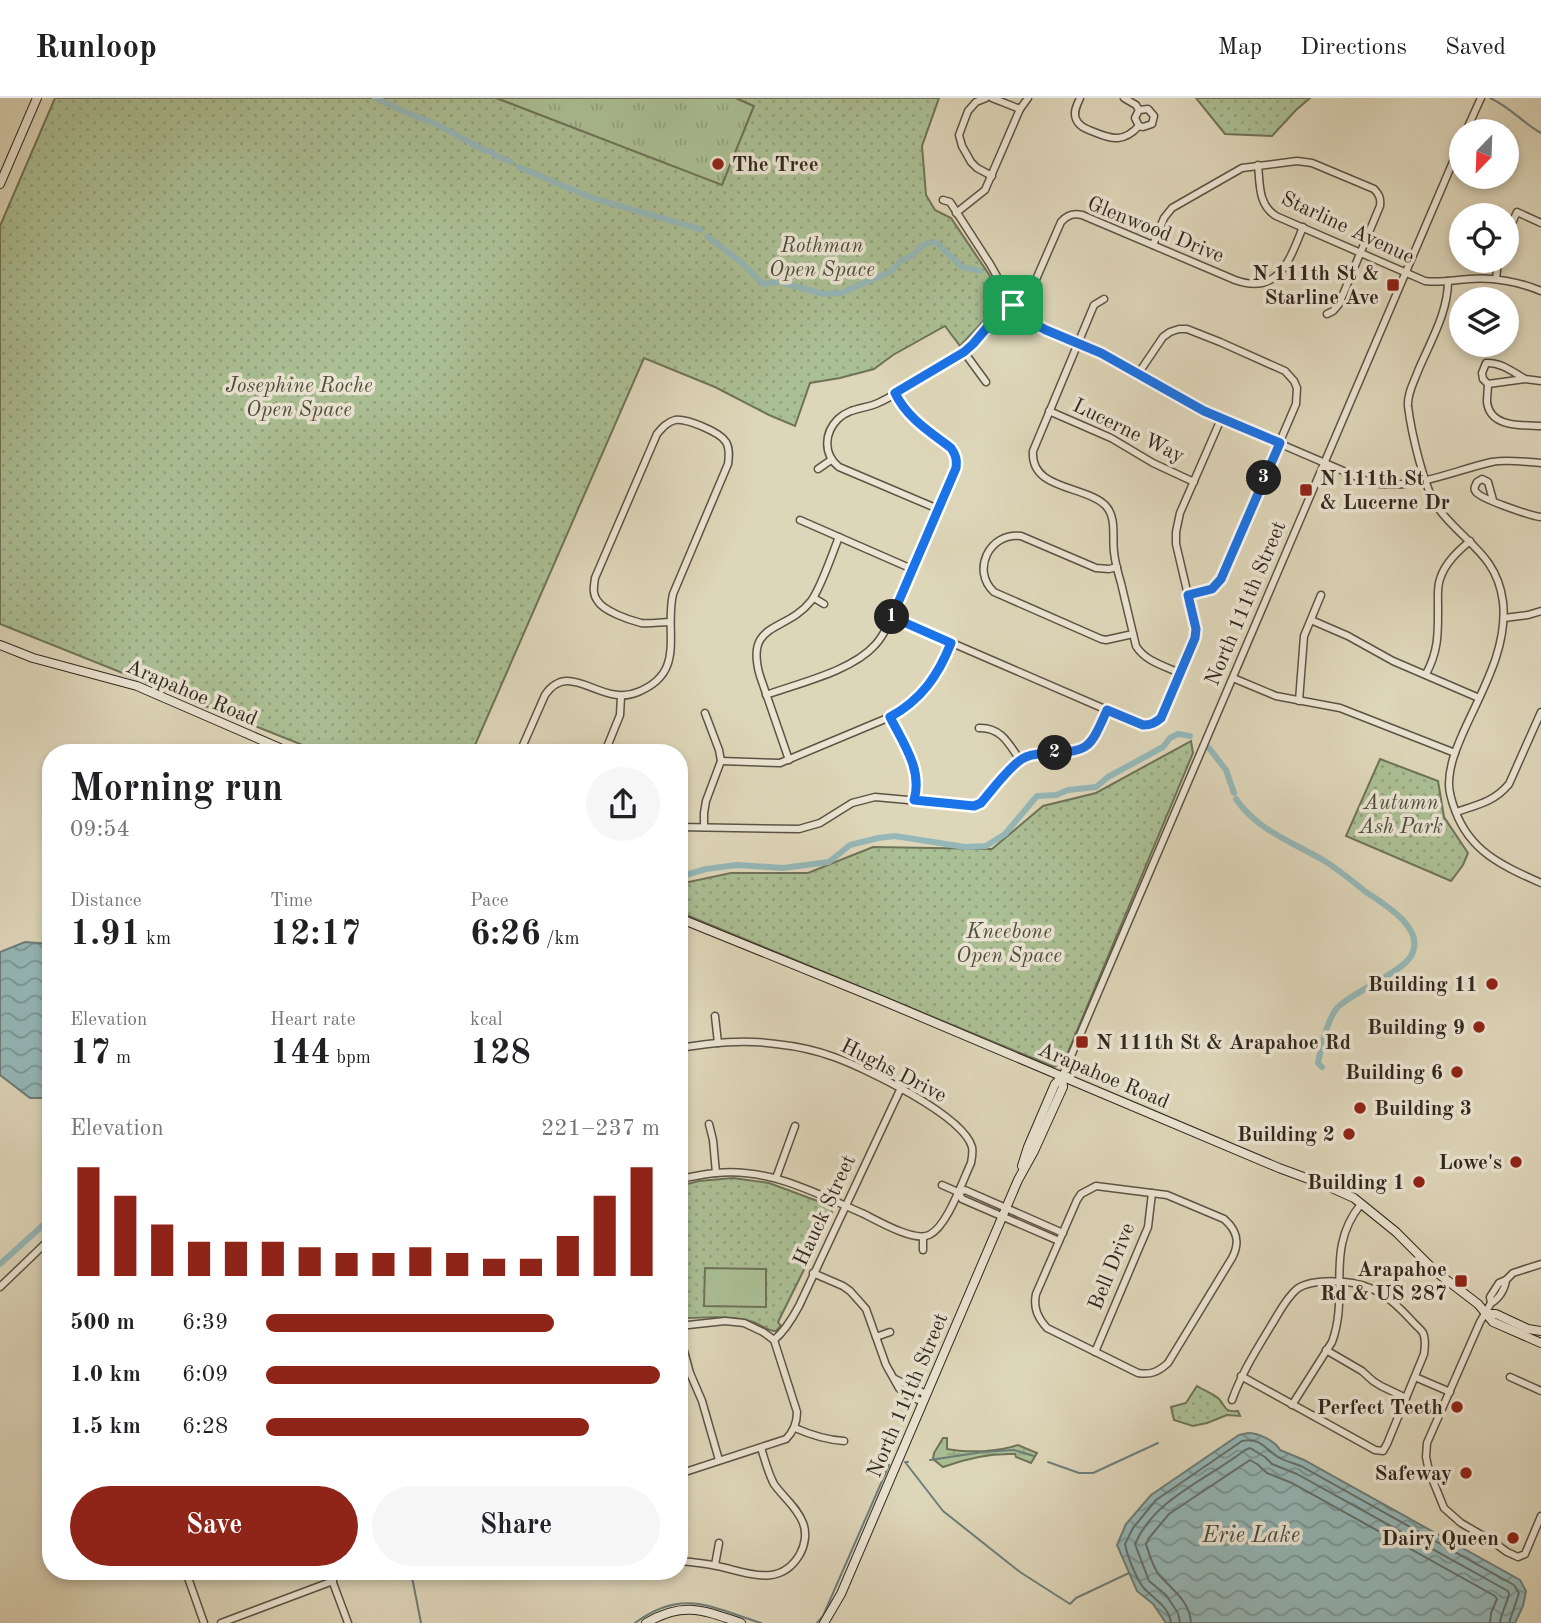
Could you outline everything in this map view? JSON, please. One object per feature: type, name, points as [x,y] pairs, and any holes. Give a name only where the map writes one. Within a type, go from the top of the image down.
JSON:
[{"type":"main road","points":[[0,184],[37,98]]},
{"type":"main road","name":"Arapahoe Road","points":[[0,645],[43,661],[137,686],[271,744]]},
{"type":"main road","name":"Arapahoe Road","points":[[688,922],[1279,1168],[1334,1188],[1354,1198],[1388,1224],[1427,1264],[1478,1304],[1493,1322],[1541,1343]]},
{"type":"main road","name":"North 111th Street","points":[[824,1623],[841,1594],[1018,1180],[1028,1147],[1055,1084],[1062,1077]]},
{"type":"main road","name":"Arapahoe Road","points":[[1485,1314],[1496,1314],[1528,1329],[1541,1331]]},
{"type":"main road","points":[[648,1622],[668,1611],[691,1609],[741,1623]]},
{"type":"street","points":[[986,98],[976,102],[968,111],[959,135],[971,162],[992,176]]},
{"type":"street","points":[[992,98],[1020,109]]},
{"type":"street","points":[[956,213],[985,190],[1020,109],[1028,98]]},
{"type":"street","points":[[1080,98],[1075,117],[1084,128],[1107,138],[1115,138],[1126,136],[1139,126]]},
{"type":"street","points":[[1124,98],[1139,110]]},
{"type":"street","points":[[1471,119],[1481,98]]},
{"type":"street","points":[[1139,110],[1148,109],[1154,120],[1148,127],[1139,126]]},
{"type":"street","points":[[1139,110],[1135,118],[1139,126]]},
{"type":"street","points":[[1153,245],[1164,218],[1172,208],[1242,167],[1297,161],[1312,163],[1374,189],[1381,200],[1339,304],[1327,314]]},
{"type":"street","name":"Starline Avenue","points":[[1258,165],[1262,199],[1265,206],[1276,216],[1425,281],[1496,279],[1541,291]]},
{"type":"street","name":"North 111th Street","points":[[1062,1077],[1449,171]]},
{"type":"street","points":[[943,200],[950,202],[1013,305],[1031,322],[1101,353],[1173,396],[1221,419],[1369,482],[1382,485],[1426,480],[1496,461],[1541,463]]},
{"type":"street","points":[[1519,213],[1541,223]]},
{"type":"street","name":"Glenwood Drive","points":[[831,460],[827,447],[828,436],[836,421],[844,414],[877,403],[964,352],[996,317],[1024,297],[1034,285],[1061,222],[1071,214],[1082,215],[1235,280],[1254,284],[1274,278],[1282,271],[1303,227]]},
{"type":"street","points":[[1496,279],[1497,273]]},
{"type":"street","points":[[1447,281],[1444,312],[1411,389],[1408,403],[1412,431],[1430,494],[1438,508],[1487,561],[1495,575],[1503,602],[1504,618],[1489,676],[1455,753],[1449,785],[1456,813],[1478,847],[1503,866],[1539,882],[1541,872]]},
{"type":"street","points":[[1104,299],[1094,306],[1049,411],[1033,451],[1034,464],[1036,470],[1046,478],[1099,501],[1110,512],[1114,554],[1136,646],[1146,658],[1180,673]]},
{"type":"street","points":[[1138,374],[1163,337],[1178,329],[1194,331],[1285,371],[1294,381],[1298,394],[1280,443],[1221,579],[1212,589],[1188,595]]},
{"type":"street","points":[[964,352],[986,383]]},
{"type":"street","points":[[1525,379],[1502,366],[1486,363],[1482,373],[1488,384],[1487,404],[1496,418],[1504,424],[1541,426]]},
{"type":"street","points":[[1488,384],[1525,379],[1541,381]]},
{"type":"street","points":[[766,695],[846,667],[875,646],[892,617],[956,468],[957,461],[951,448],[915,421],[905,411],[895,393]]},
{"type":"street","name":"Lucerne Way","points":[[1049,411],[1111,438],[1153,463],[1194,482]]},
{"type":"street","points":[[892,617],[1143,725],[1156,723],[1161,718],[1195,638],[1196,629],[1176,544],[1180,513],[1221,419]]},
{"type":"street","points":[[524,744],[550,687],[568,681],[578,682],[605,694],[633,695],[655,683],[670,661],[672,647],[670,607],[673,594],[728,464],[729,452],[725,440],[715,432],[680,420],[666,424],[657,434],[595,578],[593,591],[597,601],[605,609],[622,616],[643,623],[670,622]]},
{"type":"street","points":[[818,468],[831,460],[839,467],[938,509]]},
{"type":"street","points":[[1493,500],[1525,514],[1541,517]]},
{"type":"street","points":[[800,520],[912,569]]},
{"type":"street","points":[[1117,567],[1096,568],[1020,536],[1014,536],[1005,537],[992,546],[983,573],[988,587],[994,592],[1101,639],[1133,634]]},
{"type":"street","points":[[789,760],[756,663],[756,651],[764,634],[797,615],[814,598],[839,537]]},
{"type":"street","points":[[1426,674],[1438,642],[1440,580],[1446,566],[1470,541]]},
{"type":"street","points":[[1299,701],[1304,636],[1321,595]]},
{"type":"street","points":[[814,598],[824,604]]},
{"type":"street","points":[[1504,618],[1541,611]]},
{"type":"street","points":[[1311,620],[1348,636],[1393,661],[1479,698]]},
{"type":"street","points":[[721,761],[774,764],[890,717],[925,691],[944,661],[951,643]]},
{"type":"street","points":[[1233,677],[1276,695],[1340,708],[1455,753]]},
{"type":"street","points":[[608,744],[620,715],[621,696]]},
{"type":"street","points":[[688,827],[799,829],[820,823],[852,803],[882,797],[974,806],[981,803],[1020,760],[1032,755],[1082,749],[1094,739],[1107,710]]},
{"type":"street","points":[[1456,813],[1493,799],[1509,784],[1541,712]]},
{"type":"street","points":[[704,826],[706,801],[721,761],[705,713]]},
{"type":"street","points":[[890,717],[916,774],[917,792],[914,800]]},
{"type":"street","points":[[979,728],[998,731],[1020,760]]},
{"type":"street","points":[[715,1016],[718,1042]]},
{"type":"street","name":"Hughs Drive","points":[[688,1047],[718,1042],[759,1042],[808,1049],[854,1065],[931,1106],[953,1122],[972,1147],[971,1163],[945,1220],[929,1235],[922,1237]]},
{"type":"street","name":"Hauck Street","points":[[774,1340],[790,1322],[900,1090]]},
{"type":"street","points":[[709,1124],[716,1173]]},
{"type":"street","points":[[776,1178],[795,1126]]},
{"type":"street","points":[[688,1178],[716,1173],[776,1178],[922,1237],[922,1250]]},
{"type":"street","points":[[942,1185],[958,1192],[965,1190],[1004,1212],[1061,1237]]},
{"type":"street","points":[[1096,1186],[1167,1195],[1224,1219],[1236,1232],[1238,1240],[1232,1258],[1168,1363],[1147,1374],[1138,1373],[1047,1328],[1042,1321],[1035,1301],[1061,1237],[1081,1194],[1096,1186]]},
{"type":"street","name":"Bell Drive","points":[[1095,1352],[1147,1227],[1152,1192]]},
{"type":"street","points":[[1292,1405],[1332,1342],[1338,1323],[1343,1234],[1353,1213],[1361,1204]]},
{"type":"street","points":[[0,1287],[42,1247]]},
{"type":"street","points":[[1541,1264],[1513,1273],[1506,1280],[1496,1301],[1491,1303],[1463,1359],[1427,1443],[1426,1457],[1444,1508],[1461,1523],[1507,1552],[1518,1557],[1525,1554],[1541,1516]]},
{"type":"street","points":[[813,1273],[850,1291],[866,1309],[886,1365],[894,1378],[925,1398]]},
{"type":"street","points":[[1232,1400],[1241,1376],[1290,1296],[1298,1288],[1316,1282],[1353,1283],[1385,1296],[1423,1332],[1426,1345],[1415,1377],[1382,1451],[1375,1450],[1241,1376]]},
{"type":"street","points":[[688,1325],[725,1321],[744,1323],[774,1340],[797,1412],[794,1428],[786,1439],[688,1471]]},
{"type":"street","points":[[876,1337],[890,1332]]},
{"type":"street","points":[[1326,1350],[1362,1371],[1381,1386],[1406,1398]]},
{"type":"street","points":[[688,1366],[702,1401],[719,1460]]},
{"type":"street","points":[[1415,1377],[1450,1392]]},
{"type":"street","points":[[1510,1377],[1541,1391]]},
{"type":"street","points":[[794,1428],[829,1440],[844,1441]]},
{"type":"street","points":[[688,1562],[715,1565],[760,1576],[779,1574],[794,1563],[801,1552],[806,1532],[799,1515],[772,1480],[761,1448]]},
{"type":"street","points":[[715,1565],[719,1543]]},
{"type":"street","points":[[189,1580],[204,1623]]},
{"type":"street","points":[[221,1623],[333,1581],[348,1623]]},
{"type":"green space","name":"Josephine Roche Open Space","points":[[55,98],[496,98],[722,185],[754,106],[736,98],[939,98],[922,146],[926,195],[935,210],[951,218],[1004,300],[960,346],[945,326],[893,355],[874,369],[810,383],[795,426],[715,387],[644,358],[475,744],[300,744],[0,624],[0,226]]},
{"type":"green space","points":[[496,98],[736,98],[754,106],[722,186]]},
{"type":"green space","points":[[1196,98],[1310,98],[1272,136],[1225,134]]},
{"type":"green space","name":"Kneebone Open Space","points":[[1191,741],[1193,753],[1064,1062],[1054,1067],[688,916],[688,882],[731,873],[808,873],[873,847],[992,849],[1043,806],[1096,793]]},
{"type":"green space","name":"Autumn Ash Park","points":[[1380,759],[1438,781],[1444,817],[1468,853],[1451,881],[1346,836]]},
{"type":"green space","points":[[733,1178],[769,1183],[831,1206],[832,1213],[778,1322],[781,1326],[776,1331],[734,1318],[688,1318],[688,1184]]},
{"type":"green space","points":[[705,1268],[766,1269],[766,1307],[704,1306]]},
{"type":"green space","points":[[1197,1386],[1217,1397],[1228,1410],[1238,1411],[1240,1416],[1227,1415],[1193,1426],[1174,1420],[1171,1407],[1186,1403]]},
{"type":"green space","points":[[943,1438],[947,1438],[947,1449],[983,1451],[1018,1445],[1037,1453],[1031,1463],[1016,1457],[1015,1454],[996,1454],[943,1467],[933,1459]]},
{"type":"water","points":[[25,942],[42,943],[42,1098],[30,1098],[0,1075],[0,952]]},
{"type":"water","name":"Erie Lake","points":[[1248,1433],[1266,1438],[1280,1450],[1304,1460],[1520,1580],[1526,1591],[1515,1623],[1166,1623],[1153,1604],[1137,1591],[1117,1545],[1126,1524],[1151,1495],[1239,1435]]},
{"type":"waterway","points":[[375,98],[436,124],[511,162]]},
{"type":"waterway","points":[[1490,98],[1541,133]]},
{"type":"waterway","points":[[519,167],[592,198],[700,230]]},
{"type":"waterway","points":[[708,237],[740,261],[763,284],[780,282],[823,294],[841,293],[890,272],[923,245],[933,242],[962,267],[980,271]]},
{"type":"waterway","points":[[688,874],[737,865],[783,868],[829,862],[850,845],[895,836],[965,847],[986,846],[1005,834],[1037,796],[1096,787],[1108,777],[1163,747],[1170,738],[1178,734],[1190,736]]},
{"type":"waterway","points":[[1209,748],[1226,770],[1234,793]]},
{"type":"waterway","points":[[1236,799],[1244,810],[1265,827],[1329,864],[1392,910],[1409,927],[1413,936],[1411,956],[1403,964],[1337,1008],[1323,1042],[1318,1063],[1322,1067]]},
{"type":"waterway","points":[[0,1264],[42,1226]]},
{"type":"waterway","points":[[1048,1462],[1079,1473],[1093,1473],[1158,1443]]},
{"type":"waterway","points":[[930,1460],[1014,1450],[1034,1456]]},
{"type":"waterway","points":[[908,1462],[905,1462],[943,1511],[1020,1572],[1070,1604],[1076,1598],[1129,1573]]},
{"type":"waterway","points":[[817,1623],[823,1616],[889,1465]]},
{"type":"waterway","points":[[413,1580],[421,1623]]},
{"type":"waterway","points":[[635,1623],[652,1612],[682,1603],[712,1607],[761,1623]]},
{"type":"place","name":"The Tree","points":[[718,164]]},
{"type":"place","name":"N 111th St & Starline Ave","points":[[1393,285]]},
{"type":"place","name":"N 111th St & Lucerne Dr","points":[[1306,490]]},
{"type":"place","name":"Building 11","points":[[1492,984]]},
{"type":"place","name":"Building 9","points":[[1479,1027]]},
{"type":"place","name":"N 111th St & Arapahoe Rd","points":[[1082,1042]]},
{"type":"place","name":"Building 6","points":[[1457,1072]]},
{"type":"place","name":"Building 3","points":[[1360,1108]]},
{"type":"place","name":"Building 2","points":[[1349,1134]]},
{"type":"place","name":"Lowe's","points":[[1516,1162]]},
{"type":"place","name":"Building 1","points":[[1419,1182]]},
{"type":"place","name":"Arapahoe Rd & US 287","points":[[1461,1281]]},
{"type":"place","name":"Perfect Teeth","points":[[1457,1407]]},
{"type":"place","name":"Safeway","points":[[1466,1473]]},
{"type":"place","name":"Dairy Queen","points":[[1513,1538]]},
{"type":"route","points":[[1013,305],[1031,322],[1101,353],[1173,396],[1280,443],[1221,579],[1212,589],[1188,595],[1196,629],[1195,638],[1161,718],[1156,723],[1143,725],[1107,710],[1094,739],[1087,746],[1075,751],[1023,758],[981,803],[967,807],[914,800],[918,783],[914,766],[890,717],[925,691],[944,661],[951,643],[892,617],[957,461],[951,448],[905,411],[895,393],[964,352],[996,317],[1013,305]]},
{"type":"park label","name":"Rothman Open Space","points":[[822,257]]}]
